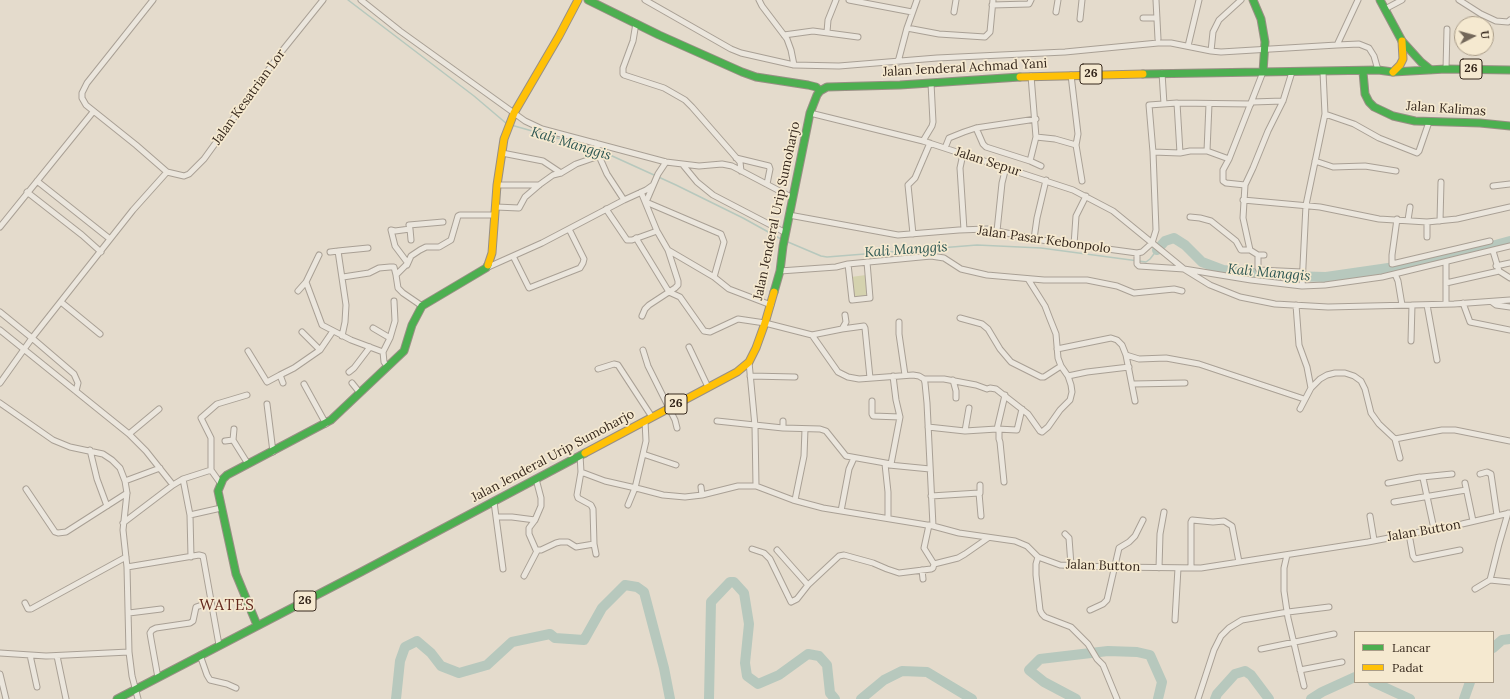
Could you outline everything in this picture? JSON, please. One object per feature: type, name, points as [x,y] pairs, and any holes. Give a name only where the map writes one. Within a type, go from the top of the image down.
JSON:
[{"type":"main road","points":[[257,626],[236,574],[218,491],[223,479],[227,475],[326,424],[404,351],[412,325],[422,306],[486,268],[490,262],[492,253],[497,185],[507,129],[514,113],[559,36],[578,0]]},
{"type":"main road","points":[[588,0],[707,58],[742,72],[756,77],[808,85],[816,87],[820,91]]},
{"type":"main road","points":[[1253,0],[1261,19],[1266,49],[1263,72]]},
{"type":"main road","points":[[1380,0],[1402,41],[1421,62],[1431,70]]},
{"type":"main road","points":[[1393,72],[1400,65],[1403,59],[1402,41]]},
{"type":"main road","name":"26","points":[[1363,72],[1378,70],[1393,72],[1446,69],[1510,70]]},
{"type":"main road","name":"Jalan Jenderal Achmad Yani","points":[[820,91],[827,87],[835,86],[931,83],[1031,76],[1162,73],[1363,72]]},
{"type":"main road","name":"Jalan Kalimas","points":[[1363,72],[1365,94],[1369,102],[1374,107],[1393,116],[1415,121],[1480,123],[1510,126]]},
{"type":"main road","name":"Jalan Jenderal Urip Sumoharjo","points":[[117,699],[494,502],[737,372],[749,362],[765,323],[780,271],[783,246],[810,113],[814,99],[820,91]]},
{"type":"street","points":[[0,383],[32,338],[110,239],[133,210],[167,172],[136,145],[93,112],[83,101],[82,93],[84,88],[153,0]]},
{"type":"street","name":"Jalan Kesatrian Lor","points":[[167,172],[184,176],[195,170],[209,153],[282,51],[323,0]]},
{"type":"street","points":[[361,0],[400,31],[525,121],[542,129],[597,149],[666,162],[700,166],[722,164],[732,166],[793,198]]},
{"type":"street","points":[[645,0],[741,53],[794,65],[839,66],[937,58],[1065,52],[1158,43],[1171,43],[1211,51],[1359,44],[1369,48],[1374,56],[1378,70]]},
{"type":"street","points":[[759,0],[765,11],[784,35],[791,50],[794,65]]},
{"type":"street","points":[[827,32],[828,20],[836,0]]},
{"type":"street","points":[[849,0],[863,1],[912,12]]},
{"type":"street","points":[[898,62],[906,28],[917,0]]},
{"type":"street","points":[[954,12],[956,0]]},
{"type":"street","points":[[906,28],[939,34],[985,37],[990,32],[993,2],[1029,4],[1031,0]]},
{"type":"street","points":[[1056,12],[1058,0]]},
{"type":"street","points":[[1080,19],[1082,0]]},
{"type":"street","points":[[1156,0],[1158,39]]},
{"type":"street","points":[[1188,46],[1199,0]]},
{"type":"street","points":[[1211,51],[1214,32],[1219,20],[1241,0]]},
{"type":"street","points":[[1337,45],[1358,0]]},
{"type":"street","points":[[1385,9],[1402,0]]},
{"type":"street","points":[[1459,0],[1481,14],[1496,21],[1508,22],[1510,20]]},
{"type":"street","points":[[1144,18],[1157,18]]},
{"type":"street","points":[[636,23],[633,40],[623,68],[623,74],[664,88],[685,100],[740,162],[741,171]]},
{"type":"street","points":[[1446,69],[1447,29]]},
{"type":"street","points":[[784,35],[812,31],[858,37]]},
{"type":"street","points":[[1245,185],[1226,183],[1223,181],[1223,170],[1252,103],[1263,72]]},
{"type":"street","points":[[1250,250],[1243,218],[1245,185],[1268,131],[1283,102],[1292,72]]},
{"type":"street","points":[[1302,285],[1306,206],[1325,114],[1323,72]]},
{"type":"street","points":[[1162,73],[1164,104]]},
{"type":"street","points":[[1071,75],[1078,134],[1076,145],[1082,181]]},
{"type":"street","points":[[1030,161],[1036,137],[1036,119],[1031,76]]},
{"type":"street","points":[[923,141],[933,122],[931,83]]},
{"type":"street","points":[[1137,257],[1154,244],[1156,230],[1153,152],[1149,105],[1177,103],[1209,104],[1283,102]]},
{"type":"street","points":[[1177,103],[1180,153]]},
{"type":"street","points":[[1208,151],[1209,104]]},
{"type":"street","points":[[0,227],[93,112]]},
{"type":"street","name":"Jalan Sepur","points":[[810,113],[930,143],[1046,180],[1086,196],[1113,211],[1184,269],[1210,285],[1240,297],[1275,304],[1328,307],[1463,304],[1510,300]]},
{"type":"street","points":[[1325,114],[1354,124],[1379,138],[1417,153],[1420,151],[1429,122]]},
{"type":"street","points":[[945,148],[951,137],[976,128],[1036,119]]},
{"type":"street","points":[[976,128],[983,144],[986,147],[1041,166]]},
{"type":"street","points":[[1036,137],[1055,139],[1076,145]]},
{"type":"street","points":[[913,234],[908,185],[915,178],[930,143]]},
{"type":"street","points":[[496,207],[519,208],[523,199],[539,185],[553,175],[561,173],[576,164],[597,149]]},
{"type":"street","points":[[597,149],[607,174],[624,200]]},
{"type":"street","points":[[1153,152],[1180,153],[1190,151],[1208,151],[1229,159]]},
{"type":"street","points":[[502,152],[543,161],[561,173]]},
{"type":"street","points":[[962,154],[960,168],[964,230]]},
{"type":"street","points":[[736,158],[769,166],[770,169],[767,184]]},
{"type":"street","points":[[1315,161],[1333,167],[1365,166],[1396,171]]},
{"type":"street","points":[[646,202],[657,176],[666,162]]},
{"type":"street","points":[[683,164],[697,182],[713,195],[786,234]]},
{"type":"street","points":[[997,231],[1002,183],[1006,167]]},
{"type":"street","points":[[1034,239],[1037,218],[1046,180]]},
{"type":"street","points":[[37,181],[110,239]]},
{"type":"street","points":[[1440,221],[1442,182]]},
{"type":"street","points":[[1493,186],[1510,184]]},
{"type":"street","points":[[497,185],[539,185]]},
{"type":"street","points":[[486,268],[513,256],[653,185]]},
{"type":"street","points":[[27,192],[82,235],[101,252]]},
{"type":"street","points":[[641,192],[657,231],[668,250],[678,281],[675,288],[649,305],[645,309],[642,316]]},
{"type":"street","points":[[1074,245],[1076,216],[1086,196]]},
{"type":"street","points":[[1243,200],[1320,207],[1379,219],[1427,222],[1457,219],[1510,207]]},
{"type":"street","points":[[646,202],[721,234],[724,242],[714,277]]},
{"type":"street","points":[[1408,220],[1410,207]]},
{"type":"street","points":[[606,209],[626,239],[629,240],[657,231]]},
{"type":"street","points":[[396,275],[398,275],[408,265],[411,256],[420,250],[426,247],[439,247],[452,240],[458,216],[460,214],[495,215]]},
{"type":"street","name":"Jalan Pasar Kebonpolo","points":[[789,215],[884,234],[898,235],[987,229],[1034,239],[1137,257],[1140,266],[1184,269],[1251,280],[1302,285],[1325,285],[1395,274],[1510,246]]},
{"type":"street","points":[[1190,217],[1211,221],[1236,241],[1241,250],[1250,250],[1261,255],[1258,268],[1259,270],[1302,273]]},
{"type":"street","points":[[1397,219],[1392,264],[1490,241]]},
{"type":"street","points":[[411,240],[409,225],[443,222]]},
{"type":"street","points":[[1427,222],[1427,237]]},
{"type":"street","points":[[513,256],[529,288],[580,268],[584,259],[569,228]]},
{"type":"street","points":[[396,275],[407,264],[395,246],[392,230],[396,231],[410,229]]},
{"type":"street","points":[[636,238],[669,292],[680,297],[704,331],[710,332],[735,319],[765,323],[812,335],[864,326],[870,378]]},
{"type":"street","points":[[330,252],[368,248]]},
{"type":"street","points":[[404,258],[415,250]]},
{"type":"street","points":[[668,250],[714,277],[729,289],[771,305]]},
{"type":"street","points":[[338,251],[346,305],[346,322],[342,336]]},
{"type":"street","points":[[1493,251],[1498,269],[1510,278]]},
{"type":"street","points":[[298,291],[306,282],[319,255]]},
{"type":"street","points":[[780,271],[836,267],[848,264],[931,256],[944,258],[960,269],[987,275],[1028,279],[1087,280],[1117,286],[1134,293],[1174,289],[1182,291]]},
{"type":"street","points":[[848,264],[852,300],[870,298],[867,262]]},
{"type":"street","points":[[1446,262],[1446,304]]},
{"type":"street","points":[[1446,283],[1498,269],[1510,263]]},
{"type":"street","points":[[343,277],[369,273],[379,268],[394,268],[397,284],[400,290],[422,306]]},
{"type":"street","points":[[1395,274],[1398,281],[1402,305]]},
{"type":"street","points":[[812,335],[823,352],[842,375],[852,378],[905,375],[919,376],[924,379],[939,378],[976,385],[988,389],[994,388],[1005,395],[1031,417],[1042,432],[1070,400],[1072,392],[1068,376],[1061,366],[1058,358],[1056,334],[1045,306],[1028,279]]},
{"type":"street","points":[[306,282],[322,325],[342,336],[383,352]]},
{"type":"street","points":[[388,367],[384,362],[383,352],[390,338],[395,321],[394,301]]},
{"type":"street","points":[[61,302],[100,334]]},
{"type":"street","points":[[1492,302],[1496,306],[1510,307]]},
{"type":"street","points":[[1463,304],[1470,322],[1510,330]]},
{"type":"street","points":[[1296,305],[1299,345],[1311,388]]},
{"type":"street","points":[[1411,341],[1412,305]]},
{"type":"street","points":[[1427,305],[1437,360]]},
{"type":"street","points":[[0,312],[74,374],[78,383],[76,391]]},
{"type":"street","points":[[842,329],[846,322],[845,315]]},
{"type":"street","points":[[960,318],[977,322],[985,326],[1007,358],[1013,363],[1041,377],[1044,377],[1061,366]]},
{"type":"street","points":[[899,322],[899,334],[905,375]]},
{"type":"street","points":[[373,328],[390,338]]},
{"type":"street","points":[[0,330],[129,434],[146,451],[173,485]]},
{"type":"street","points":[[248,351],[267,382],[294,368],[320,350],[332,331]]},
{"type":"street","points":[[302,332],[320,350]]},
{"type":"street","points":[[1058,349],[1111,338],[1122,345],[1129,365],[1135,401]]},
{"type":"street","points":[[349,372],[354,368],[370,347]]},
{"type":"street","points":[[689,347],[708,387]]},
{"type":"street","points":[[643,350],[648,366],[677,428]]},
{"type":"street","points":[[1126,355],[1139,359],[1166,358],[1199,364],[1304,399]]},
{"type":"street","points":[[1068,376],[1129,365],[1139,359]]},
{"type":"street","points":[[581,472],[605,481],[685,497],[702,495],[738,486],[756,486],[755,426],[749,362]]},
{"type":"street","points":[[598,369],[614,364],[620,367],[649,419],[646,441],[635,488],[628,505]]},
{"type":"street","points":[[1300,410],[1304,399],[1311,388],[1326,375],[1341,372],[1354,376],[1360,381],[1365,389],[1371,413],[1379,424],[1395,439],[1400,458]]},
{"type":"street","points":[[280,375],[283,383]]},
{"type":"street","points":[[750,376],[795,377]]},
{"type":"street","points":[[887,464],[892,462],[900,417],[893,376]]},
{"type":"street","points":[[924,379],[926,384],[931,496],[931,525],[924,548],[934,564]]},
{"type":"street","points":[[952,380],[956,391],[956,398]]},
{"type":"street","points":[[352,383],[360,393]]},
{"type":"street","points":[[1133,384],[1185,383]]},
{"type":"street","points":[[304,384],[326,424]]},
{"type":"street","points":[[221,484],[211,470],[211,438],[200,418],[218,404],[247,395]]},
{"type":"street","points":[[1004,482],[998,430],[1005,395]]},
{"type":"street","points":[[872,401],[872,414],[874,416],[900,417]]},
{"type":"street","points":[[0,403],[53,440],[70,447],[90,450],[103,454],[120,468],[125,481],[127,493],[123,523],[128,567],[129,652],[132,676],[138,699]]},
{"type":"street","points":[[267,404],[273,452]]},
{"type":"street","points":[[966,431],[969,408]]},
{"type":"street","points":[[129,434],[159,409]]},
{"type":"street","points":[[928,427],[966,431],[1017,430],[1022,409]]},
{"type":"street","points":[[717,420],[755,426],[820,429],[830,434],[843,454],[854,458],[887,464],[930,469]]},
{"type":"street","points":[[783,421],[783,428]]},
{"type":"street","points":[[234,429],[233,440],[248,464]]},
{"type":"street","points":[[795,500],[804,456],[805,429]]},
{"type":"street","points":[[1395,439],[1442,430],[1455,430],[1510,441]]},
{"type":"street","points":[[225,441],[233,440]]},
{"type":"street","points":[[90,450],[96,479],[107,506]]},
{"type":"street","points":[[643,454],[676,465]]},
{"type":"street","points":[[580,455],[581,472],[577,495],[578,498],[591,505],[593,509],[594,544],[596,554]]},
{"type":"street","points":[[841,511],[849,469],[854,458]]},
{"type":"street","points":[[887,464],[888,518]]},
{"type":"street","points":[[125,481],[160,468]]},
{"type":"street","points":[[123,523],[173,485],[211,470]]},
{"type":"street","points":[[1480,474],[1487,472],[1491,474],[1497,515]]},
{"type":"street","points":[[1388,483],[1422,477],[1452,474]]},
{"type":"street","points":[[1422,477],[1424,479],[1428,496],[1434,529]]},
{"type":"street","points":[[536,479],[541,498],[541,506],[535,520],[529,528],[529,534],[538,551]]},
{"type":"street","points":[[183,480],[190,515],[191,557]]},
{"type":"street","points":[[1464,483],[1473,521]]},
{"type":"street","points":[[980,485],[979,493],[981,516]]},
{"type":"street","name":"Jalan Button","points":[[756,486],[823,508],[931,525],[959,533],[1020,543],[1027,546],[1038,556],[1060,565],[1115,567],[1201,568],[1276,557],[1409,534],[1509,513]]},
{"type":"street","points":[[701,487],[702,495]]},
{"type":"street","points":[[26,489],[54,532],[58,533],[66,532],[127,493]]},
{"type":"street","points":[[1394,502],[1466,490]]},
{"type":"street","points":[[931,496],[979,493]]},
{"type":"street","points":[[494,502],[503,569]]},
{"type":"street","points":[[190,515],[221,508]]},
{"type":"street","points":[[1159,568],[1160,534],[1164,512]]},
{"type":"street","points":[[1490,580],[1509,513]]},
{"type":"street","points":[[1370,516],[1374,540]]},
{"type":"street","points":[[497,517],[535,520]]},
{"type":"street","points":[[1090,610],[1103,604],[1107,600],[1119,548],[1135,536],[1143,520]]},
{"type":"street","points":[[1191,568],[1192,520],[1213,522],[1224,521],[1232,526],[1239,562]]},
{"type":"street","points":[[1065,534],[1069,538],[1072,565]]},
{"type":"street","points":[[1409,534],[1413,556],[1415,559],[1460,550]]},
{"type":"street","points":[[752,549],[764,553],[770,559],[791,602],[796,599],[808,585],[839,556],[844,555],[873,563],[887,570],[899,572],[931,569],[933,568],[934,564],[962,556],[988,538]]},
{"type":"street","points":[[524,576],[538,551],[560,542],[568,542],[576,547],[594,544]]},
{"type":"street","points":[[777,550],[808,585]]},
{"type":"street","points":[[128,567],[199,555],[203,557],[219,645]]},
{"type":"street","points":[[1287,555],[1284,568],[1284,592],[1304,686]]},
{"type":"street","points":[[1038,556],[1036,575],[1040,610],[1042,614],[1045,617],[1071,627],[1088,644],[1103,666],[1117,699]]},
{"type":"street","points":[[25,603],[28,609],[31,609],[126,557]]},
{"type":"street","points":[[1276,557],[1284,568]]},
{"type":"street","points":[[1175,620],[1178,568]]},
{"type":"street","points":[[922,570],[923,580]]},
{"type":"street","points":[[1475,589],[1490,580],[1510,582]]},
{"type":"street","points":[[158,678],[150,639],[150,633],[152,630],[156,628],[190,623],[193,621],[196,607],[211,602]]},
{"type":"street","points":[[1198,699],[1214,650],[1221,636],[1229,628],[1242,620],[1329,606]]},
{"type":"street","points":[[129,613],[161,609]]},
{"type":"street","points":[[1261,649],[1334,634]]},
{"type":"street","points":[[0,653],[57,656],[129,652]]},
{"type":"street","points":[[30,655],[36,688]]},
{"type":"street","points":[[200,655],[210,680],[236,688]]},
{"type":"street","points":[[57,656],[66,699]]},
{"type":"street","points":[[1300,670],[1342,662]]},
{"type":"street","points":[[0,674],[6,699]]},
{"type":"shaded area","points":[[866,275],[868,296],[853,298],[851,277]]},
{"type":"waterway","name":"Kali Manggis","points":[[348,0],[474,96],[507,124]]},
{"type":"waterway","name":"Kali Manggis","points":[[511,125],[596,149]]},
{"type":"waterway","name":"Kali Manggis","points":[[599,150],[676,185],[743,218],[781,239]]},
{"type":"waterway","name":"Kali Manggis","points":[[1157,250],[1165,241],[1174,238],[1185,245],[1202,262],[1223,270],[1285,276],[1326,277],[1437,261],[1510,241]]},
{"type":"waterway","name":"Kali Manggis","points":[[788,242],[821,256],[827,257],[977,245],[1041,248],[1146,262],[1157,250]]},
{"type":"waterway","points":[[709,699],[711,602],[730,582],[734,582],[744,593],[749,624],[745,663],[747,676],[758,684],[779,675],[808,654],[819,656],[827,665],[830,693],[835,699]]},
{"type":"waterway","points":[[396,699],[400,661],[405,647],[417,641],[431,653],[441,666],[459,673],[487,665],[512,642],[550,634],[555,638],[584,640],[602,608],[625,585],[637,587],[644,592],[664,668],[670,699]]},
{"type":"waterway","points":[[1494,647],[1502,640],[1510,639]]},
{"type":"waterway","points":[[1076,699],[1044,682],[1029,670],[1040,659],[1108,651],[1137,652],[1150,655],[1162,682],[1158,699]]},
{"type":"waterway","points":[[861,699],[884,680],[902,671],[927,672],[972,699]]},
{"type":"waterway","points":[[1215,699],[1217,694],[1235,674],[1245,671],[1251,675],[1269,699]]},
{"type":"waterway","points":[[1311,699],[1322,692],[1354,677]]},
{"type":"waterway","points":[[1375,683],[1410,699]]},
{"type":"waterway","points":[[1464,699],[1470,683]]},
{"type":"traffic: fast","points":[[588,0],[659,35],[742,72],[756,77],[808,85],[816,87],[820,91]]},
{"type":"traffic: fast","points":[[1253,0],[1261,19],[1265,42],[1263,72]]},
{"type":"traffic: fast","points":[[1380,0],[1402,41],[1421,62],[1431,70]]},
{"type":"traffic: fast","points":[[1143,74],[1378,70],[1393,72],[1446,69],[1510,70]]},
{"type":"traffic: fast","points":[[1363,72],[1365,94],[1369,102],[1374,107],[1393,116],[1415,121],[1480,123],[1510,126]]},
{"type":"traffic: fast","points":[[774,292],[780,271],[783,246],[810,113],[820,91],[827,87],[900,85],[1020,77]]},
{"type":"traffic: fast","points":[[257,625],[236,574],[218,491],[223,479],[227,475],[331,420],[404,351],[412,325],[422,306],[486,268],[488,265]]},
{"type":"traffic: fast","points":[[117,699],[585,453]]},
{"type":"traffic: slow","points":[[488,265],[492,253],[497,185],[504,139],[514,113],[559,36],[578,0]]},
{"type":"traffic: slow","points":[[1393,72],[1400,65],[1403,59],[1402,41]]},
{"type":"traffic: slow","points":[[1020,77],[1143,74]]},
{"type":"traffic: slow","points":[[585,453],[737,372],[749,362],[765,323],[774,292]]},
{"type":"district","name":"WATES","points":[[227,606]]}]
